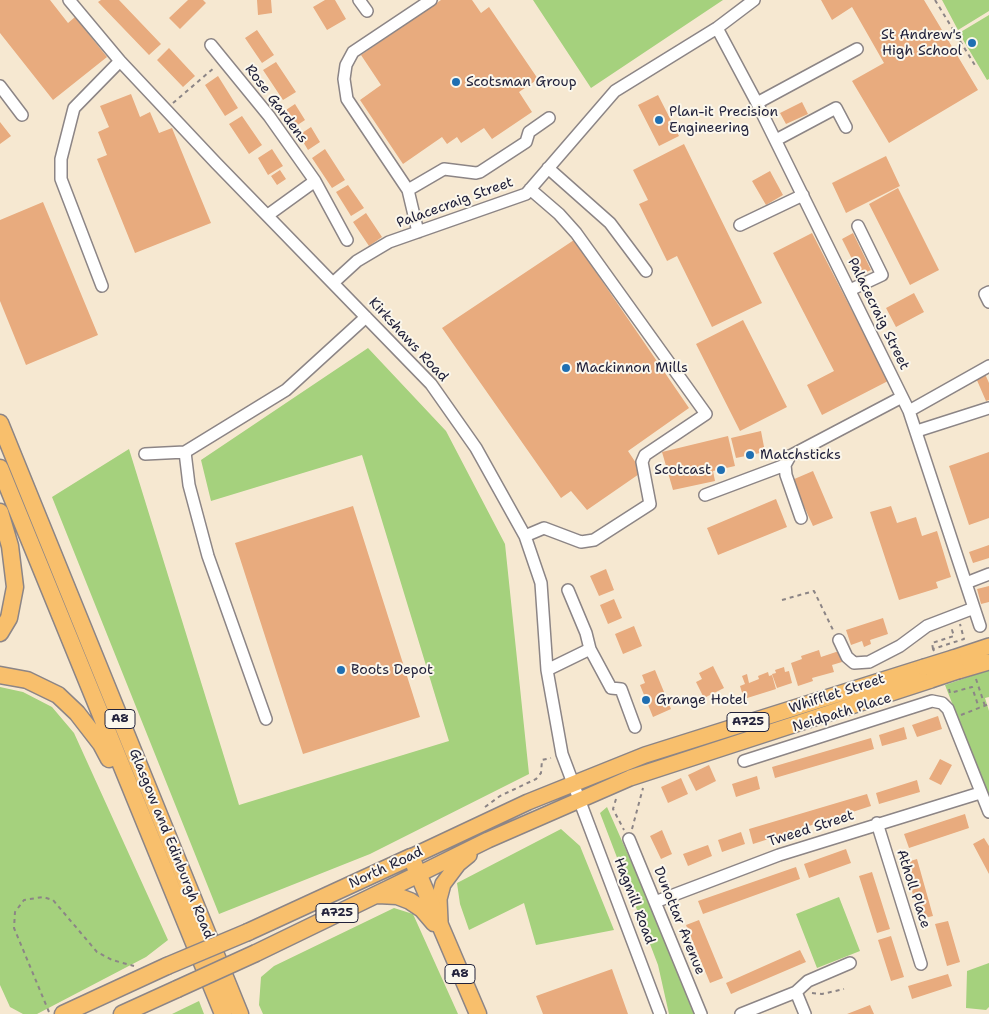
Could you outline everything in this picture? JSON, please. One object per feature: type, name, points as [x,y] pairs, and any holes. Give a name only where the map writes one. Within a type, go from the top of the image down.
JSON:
[{"type":"highway","name":"Glasgow and Edinburgh Road","points":[[0,423],[229,987],[242,1014]]},
{"type":"highway","name":"Glasgow and Edinburgh Road","points":[[0,468],[223,1014]]},
{"type":"highway","points":[[0,512],[10,546],[15,587],[9,618],[0,633]]},
{"type":"highway","name":"A8","points":[[0,675],[27,680],[58,696],[77,713],[101,744],[164,873]]},
{"type":"highway","name":"A8","points":[[411,857],[478,1014]]},
{"type":"highway","name":"North Road","points":[[63,1014],[411,857]]},
{"type":"highway","name":"North Road","points":[[122,1014],[256,953],[419,874]]},
{"type":"highway","points":[[373,895],[390,894],[410,901],[422,910],[443,934]]},
{"type":"main road","name":"Whifflet Street","points":[[955,665],[989,646]]},
{"type":"main road","name":"Whifflet Street","points":[[573,783],[645,755],[955,665],[989,662]]},
{"type":"main road","name":"Whifflet Street","points":[[580,799],[648,772],[928,673]]},
{"type":"main road","name":"North Road","points":[[411,857],[573,783]]},
{"type":"main road","name":"North Road","points":[[419,874],[488,840],[580,799]]},
{"type":"main road","name":"A725","points":[[443,934],[438,907],[443,884],[458,864],[488,840]]},
{"type":"street","name":"Kirkshaws Road","points":[[69,0],[120,61],[431,384],[476,448],[525,536],[541,583],[547,670],[562,754],[573,783]]},
{"type":"street","points":[[359,0],[367,11]]},
{"type":"street","points":[[418,232],[408,190],[347,99],[344,79],[346,65],[353,52],[431,0]]},
{"type":"street","name":"Palacecraig Street","points":[[333,283],[357,261],[389,242],[526,194],[615,91],[717,28],[743,4],[754,0]]},
{"type":"street","name":"Palacecraig Street","points":[[717,28],[776,140],[909,411],[980,626]]},
{"type":"street","name":"Rose Gardens","points":[[211,45],[269,116],[315,181],[347,240]]},
{"type":"street","points":[[757,103],[857,48]]},
{"type":"street","points":[[102,286],[61,180],[61,159],[74,108],[120,61]]},
{"type":"street","points":[[0,86],[22,115]]},
{"type":"street","points":[[776,140],[836,108],[846,127]]},
{"type":"street","points":[[408,190],[444,169],[480,172],[526,142],[529,132],[549,118]]},
{"type":"street","points":[[548,168],[610,223],[646,271]]},
{"type":"street","points":[[268,216],[315,181]]},
{"type":"street","points":[[525,536],[544,528],[581,542],[594,540],[650,504],[642,462],[645,455],[706,414],[576,233],[559,214],[530,189]]},
{"type":"street","points":[[740,225],[802,195]]},
{"type":"street","points":[[850,290],[882,275],[858,226]]},
{"type":"street","points":[[989,292],[985,294],[989,302]]},
{"type":"street","points":[[145,454],[185,452],[286,390],[366,316]]},
{"type":"street","points":[[909,411],[989,366]]},
{"type":"street","points":[[800,518],[788,484],[785,465],[790,456],[902,397]]},
{"type":"street","points":[[917,431],[989,408]]},
{"type":"street","points":[[185,452],[189,485],[208,556],[266,719]]},
{"type":"street","points":[[705,495],[785,465]]},
{"type":"street","points":[[966,583],[989,574]]},
{"type":"street","points":[[568,590],[586,633],[590,649],[611,688],[621,689],[635,727]]},
{"type":"street","points":[[839,640],[847,657],[854,663],[869,662],[900,646],[933,623],[974,608]]},
{"type":"street","points":[[547,670],[590,649]]},
{"type":"street","name":"Neidpath Place","points":[[744,761],[932,701],[942,703],[950,714]]},
{"type":"street","points":[[950,714],[989,812]]},
{"type":"street","name":"Hagmill Road","points":[[573,783],[660,1014]]},
{"type":"street","name":"Tweed Street","points":[[655,902],[779,855],[877,823],[980,793]]},
{"type":"street","name":"Atholl Place","points":[[877,823],[921,964]]},
{"type":"street","name":"Dunottar Avenue","points":[[629,839],[701,1014]]},
{"type":"street","points":[[741,1014],[798,990],[808,981],[850,963]]},
{"type":"street","points":[[798,990],[805,1014]]},
{"type":"path","points":[[935,0],[976,67]]},
{"type":"path","points":[[166,109],[223,60]]},
{"type":"path","points":[[782,600],[814,591],[839,640]]},
{"type":"path","points":[[957,615],[964,639]]},
{"type":"path","points":[[933,623],[937,635],[952,630],[954,636],[932,643],[933,648]]},
{"type":"path","points":[[976,679],[985,706]]},
{"type":"path","points":[[948,689],[950,694],[972,687],[979,708]]},
{"type":"path","points":[[950,714],[989,704]]},
{"type":"path","points":[[484,808],[500,796],[536,779],[541,773],[542,760],[562,754]]},
{"type":"path","points":[[629,839],[644,784],[635,788]]},
{"type":"path","points":[[618,797],[614,800],[613,809],[629,839]]},
{"type":"path","points":[[50,1014],[14,924],[17,908],[27,899],[43,897],[53,900],[97,952],[112,960],[138,966]]},
{"type":"path","points":[[798,990],[822,994],[844,989]]},
{"type":"green space","points":[[533,0],[723,0],[591,88]]},
{"type":"green space","points":[[942,0],[989,0],[989,11],[958,30]]},
{"type":"green space","points":[[989,15],[989,79],[987,80],[959,33]]},
{"type":"green space","points":[[368,348],[446,431],[505,544],[529,774],[370,854],[219,914],[52,497],[129,449],[239,805],[449,741],[362,455],[211,501],[201,460]]},
{"type":"green space","points":[[989,670],[989,697],[985,698],[989,711],[989,798],[945,685]]},
{"type":"green space","points":[[0,687],[23,692],[52,707],[74,733],[168,940],[146,957],[37,1014],[23,1014],[10,1007],[0,985]]},
{"type":"green space","points":[[607,807],[696,1014],[669,1014],[658,965],[600,813]]},
{"type":"green space","points":[[561,829],[580,846],[614,930],[536,945],[524,903],[469,930],[460,904],[457,883]]},
{"type":"green space","points":[[839,897],[860,951],[817,968],[796,914]]},
{"type":"green space","points":[[394,908],[413,914],[458,1014],[263,1014],[259,1005],[261,977],[274,966]]},
{"type":"green space","points":[[989,963],[989,1007],[986,1010],[966,1008],[967,971]]},
{"type":"green space","points":[[199,1001],[204,1014],[172,1014]]},
{"type":"building","points":[[0,0],[50,0],[68,23],[75,17],[107,57],[53,100],[0,33]]},
{"type":"building","points":[[101,0],[119,0],[161,44],[149,55],[98,2]]},
{"type":"building","points":[[188,0],[203,0],[206,3],[180,29],[169,18]]},
{"type":"building","points":[[257,0],[271,0],[272,13],[258,15]]},
{"type":"building","points":[[325,0],[335,0],[346,19],[327,30],[313,7]]},
{"type":"building","name":"Scotsman Group","points":[[441,0],[472,0],[481,13],[489,7],[538,79],[519,92],[532,112],[492,139],[484,128],[461,143],[457,137],[447,144],[442,137],[403,164],[360,100],[381,85],[361,55]]},
{"type":"building","points":[[821,0],[924,0],[978,90],[889,143],[852,81],[884,63],[852,7],[832,20]]},
{"type":"building","points":[[257,30],[274,55],[262,63],[245,38]]},
{"type":"building","points":[[169,48],[195,76],[183,87],[157,60]]},
{"type":"building","points":[[276,62],[296,92],[283,100],[263,70]]},
{"type":"building","points":[[218,76],[238,108],[225,116],[205,85]]},
{"type":"building","points":[[131,94],[140,117],[150,112],[159,133],[172,128],[211,223],[135,253],[97,159],[107,155],[98,132],[109,127],[100,106]]},
{"type":"building","name":"Plan-it Precision Engineering","points":[[658,95],[679,136],[659,146],[638,105]]},
{"type":"building","points":[[802,102],[808,114],[786,124],[780,113]]},
{"type":"building","points":[[295,104],[305,120],[293,128],[283,112]]},
{"type":"building","points":[[242,116],[262,145],[249,154],[229,124]]},
{"type":"building","points":[[0,122],[11,136],[0,144]]},
{"type":"building","points":[[311,127],[320,142],[308,150],[299,135]]},
{"type":"building","points":[[684,144],[762,303],[712,327],[677,256],[667,261],[639,204],[648,200],[633,170]]},
{"type":"building","points":[[272,149],[283,166],[268,175],[258,158]]},
{"type":"building","points":[[325,149],[345,180],[332,188],[312,158]]},
{"type":"building","points":[[886,156],[900,186],[846,213],[832,183]]},
{"type":"building","points":[[280,170],[286,179],[277,185],[271,176]]},
{"type":"building","points":[[770,171],[783,195],[766,205],[752,181]]},
{"type":"building","points":[[348,185],[364,208],[351,216],[336,192]]},
{"type":"building","points":[[898,188],[939,270],[910,285],[869,204]]},
{"type":"building","points":[[43,202],[98,335],[26,365],[0,301],[0,220]]},
{"type":"building","points":[[366,213],[382,237],[369,246],[353,222]]},
{"type":"building","points":[[812,233],[888,381],[822,415],[807,385],[834,371],[773,253]]},
{"type":"building","points":[[853,233],[871,270],[860,275],[842,239]]},
{"type":"building","name":"Mackinnon Mills","points":[[574,240],[689,408],[628,451],[642,472],[587,510],[571,491],[561,498],[442,328]]},
{"type":"building","points":[[914,293],[924,312],[896,327],[886,308]]},
{"type":"building","points":[[743,320],[787,407],[740,431],[696,344]]},
{"type":"building","points":[[985,374],[989,383],[989,400],[986,401],[976,378]]},
{"type":"building","points":[[761,431],[765,452],[736,458],[731,438]]},
{"type":"building","points":[[728,436],[735,466],[713,471],[715,481],[673,490],[662,452]]},
{"type":"building","points":[[989,452],[989,518],[969,525],[949,466]]},
{"type":"building","points":[[813,471],[833,518],[813,526],[792,480]]},
{"type":"building","points":[[776,499],[787,527],[718,555],[707,528]]},
{"type":"building","name":"Boots Depot","points":[[353,506],[420,717],[303,754],[235,543]]},
{"type":"building","points":[[891,506],[897,523],[916,517],[922,536],[937,531],[951,577],[936,582],[938,588],[899,600],[870,512]]},
{"type":"building","points":[[989,545],[989,558],[973,563],[969,552]]},
{"type":"building","points":[[606,569],[614,590],[599,596],[590,576]]},
{"type":"building","points":[[989,586],[989,602],[981,604],[977,589]]},
{"type":"building","points":[[614,599],[622,618],[608,624],[600,605]]},
{"type":"building","points":[[883,618],[888,634],[870,640],[871,644],[864,647],[862,641],[851,645],[846,630]]},
{"type":"building","points":[[634,626],[642,646],[623,654],[615,634]]},
{"type":"building","points":[[819,650],[821,657],[839,651],[842,662],[832,665],[834,672],[812,678],[813,681],[798,686],[791,663],[802,659],[801,656]]},
{"type":"building","points":[[713,666],[724,688],[704,698],[696,682],[702,679],[699,673]]},
{"type":"building","points":[[784,667],[785,672],[789,671],[792,683],[777,688],[772,674],[776,673],[775,670]]},
{"type":"building","points":[[655,670],[671,709],[653,717],[640,685],[645,683],[642,675]]},
{"type":"building","points":[[768,672],[769,676],[772,675],[776,689],[744,699],[740,686],[745,684],[742,676],[747,674],[749,683],[759,679],[758,676]]},
{"type":"building","points":[[938,716],[942,729],[917,737],[912,725]]},
{"type":"building","points":[[904,727],[907,739],[882,746],[879,735]]},
{"type":"building","points":[[871,738],[874,749],[775,778],[772,767]]},
{"type":"building","points":[[940,759],[952,765],[941,785],[929,779]]},
{"type":"building","points":[[709,765],[716,781],[696,791],[688,775]]},
{"type":"building","points":[[757,776],[760,789],[736,797],[732,784]]},
{"type":"building","points":[[681,778],[688,794],[668,803],[661,787]]},
{"type":"building","points":[[917,780],[920,792],[879,804],[876,793]]},
{"type":"building","points":[[867,794],[871,806],[753,844],[749,829]]},
{"type":"building","points":[[965,814],[969,828],[909,848],[904,834]]},
{"type":"building","points":[[662,830],[672,854],[661,859],[650,836]]},
{"type":"building","points":[[741,832],[745,844],[722,852],[718,840]]},
{"type":"building","points":[[984,838],[989,846],[989,874],[973,844]]},
{"type":"building","points":[[708,845],[712,856],[688,866],[683,854]]},
{"type":"building","points":[[846,849],[851,863],[809,878],[804,864]]},
{"type":"building","points":[[917,859],[933,916],[920,919],[904,863]]},
{"type":"building","points":[[796,867],[800,879],[703,914],[698,901]]},
{"type":"building","points":[[872,872],[890,929],[877,933],[859,876]]},
{"type":"building","points":[[699,920],[723,978],[710,983],[686,925]]},
{"type":"building","points":[[948,921],[960,962],[947,966],[935,924]]},
{"type":"building","points":[[891,936],[904,977],[891,981],[878,940]]},
{"type":"building","points":[[800,950],[806,962],[731,994],[726,983]]},
{"type":"building","points":[[612,969],[628,1014],[543,1014],[536,996]]},
{"type":"building","points":[[948,974],[952,986],[912,999],[908,986]]},
{"type":"building","points":[[870,1005],[874,1014],[847,1014]]},
{"type":"place","name":"St Andrew's High School","points":[[972,43]]},
{"type":"place","name":"Scotsman Group","points":[[456,82]]},
{"type":"place","name":"Plan-it Precision Engineering","points":[[659,120]]},
{"type":"place","name":"Mackinnon Mills","points":[[566,368]]},
{"type":"place","name":"Matchsticks","points":[[750,455]]},
{"type":"place","name":"Scotcast","points":[[721,470]]},
{"type":"place","name":"Boots Depot","points":[[341,670]]},
{"type":"place","name":"Grange Hotel","points":[[646,700]]}]
